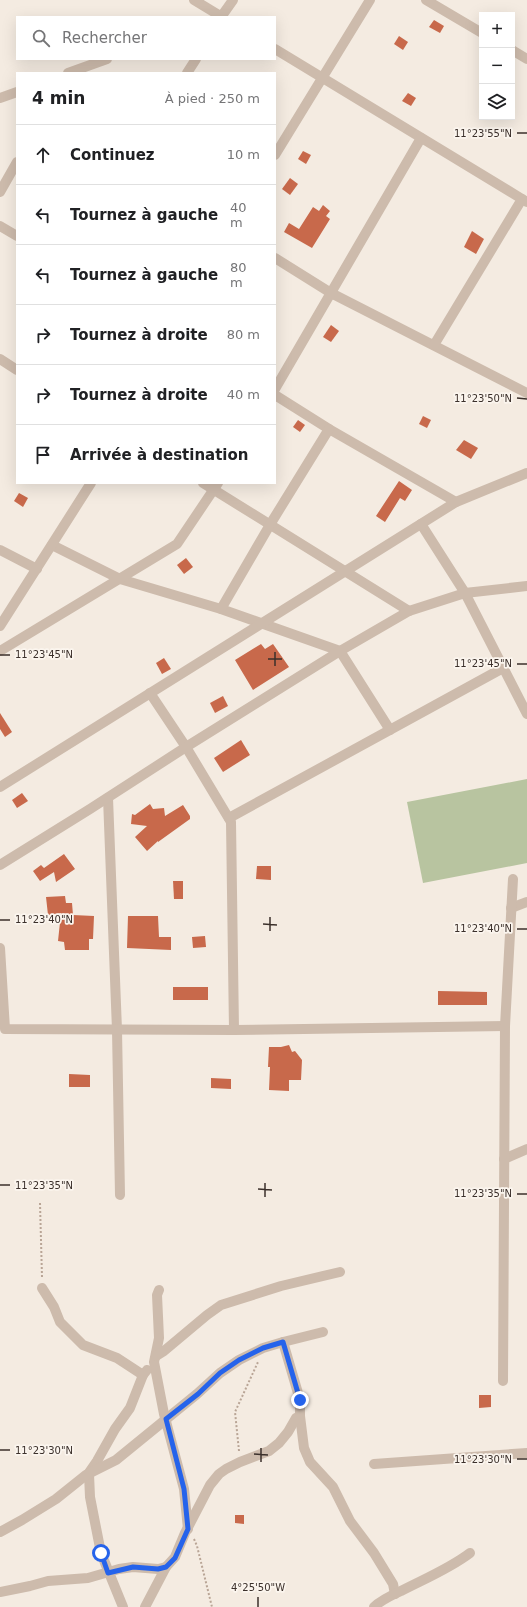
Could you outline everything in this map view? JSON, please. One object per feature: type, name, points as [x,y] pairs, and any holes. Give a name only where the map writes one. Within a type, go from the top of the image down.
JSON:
[{"type":"street","points":[[194,0],[220,16]]},
{"type":"street","points":[[223,16],[233,0]]},
{"type":"street","points":[[276,153],[370,0]]},
{"type":"street","points":[[434,1],[479,31]]},
{"type":"street","points":[[276,50],[524,200],[434,345]]},
{"type":"street","points":[[515,52],[527,59]]},
{"type":"street","points":[[73,72],[104,60]]},
{"type":"street","points":[[188,72],[195,60]]},
{"type":"street","points":[[0,98],[16,92]]},
{"type":"street","points":[[276,387],[421,138]]},
{"type":"street","points":[[0,192],[16,164]]},
{"type":"street","points":[[0,226],[16,235]]},
{"type":"street","points":[[276,259],[331,293],[527,392]]},
{"type":"street","points":[[0,359],[16,369]]},
{"type":"street","points":[[276,396],[329,429],[456,502]]},
{"type":"street","points":[[221,609],[270,523],[329,429]]},
{"type":"street","points":[[0,787],[456,502],[527,472]]},
{"type":"street","points":[[0,626],[90,484]]},
{"type":"street","points":[[0,651],[177,544],[216,486],[270,523],[409,611]]},
{"type":"street","points":[[421,524],[465,593],[527,714]]},
{"type":"street","points":[[52,545],[120,579],[221,609],[340,651],[390,730]]},
{"type":"street","points":[[0,550],[36,569]]},
{"type":"street","points":[[0,865],[340,651],[409,611],[445,598],[465,593],[527,586]]},
{"type":"street","points":[[229,818],[503,668]]},
{"type":"street","points":[[150,693],[186,747],[231,822],[234,1030]]},
{"type":"street","points":[[108,798],[117,1030],[120,1195]]},
{"type":"street","points":[[503,1382],[505,1026],[513,879]]},
{"type":"street","points":[[512,908],[527,902]]},
{"type":"street","points":[[0,948],[5,1029],[234,1030],[505,1026]]},
{"type":"street","points":[[504,1159],[527,1149]]},
{"type":"street","points":[[123,1607],[101,1553],[90,1497],[88,1475],[115,1429],[130,1408],[143,1375],[155,1359],[164,1351],[207,1315],[222,1305],[281,1286],[340,1272]]},
{"type":"street","points":[[42,1288],[54,1307],[60,1322],[83,1345],[118,1358],[143,1375]]},
{"type":"street","points":[[159,1290],[157,1295],[159,1338],[155,1359],[166,1419],[184,1489],[188,1529]]},
{"type":"street","points":[[0,1532],[56,1499],[88,1475],[116,1460],[198,1394],[220,1373],[239,1360],[263,1348],[323,1332]]},
{"type":"street","points":[[283,1342],[299,1394],[304,1448],[310,1462],[333,1487],[350,1521],[374,1553],[393,1584],[395,1594]]},
{"type":"street","points":[[145,1607],[166,1567],[175,1558],[210,1485],[219,1474],[240,1462],[269,1451],[288,1432],[296,1418],[300,1416]]},
{"type":"street","points":[[374,1464],[527,1453]]},
{"type":"street","points":[[374,1607],[378,1603],[459,1561],[470,1553]]},
{"type":"street","points":[[0,1592],[48,1581],[82,1579],[133,1567],[158,1569],[166,1567]]},
{"type":"path","points":[[40,1203],[42,1288]]},
{"type":"path","points":[[240,1462],[235,1412],[250,1382],[263,1348]]},
{"type":"path","points":[[188,1529],[197,1546],[212,1607]]},
{"type":"green space","points":[[527,779],[527,863],[423,883],[407,802]]},
{"type":"building","points":[[434,20],[444,26],[440,33],[429,27]]},
{"type":"building","points":[[399,36],[408,42],[403,50],[394,44]]},
{"type":"building","points":[[408,93],[416,98],[411,106],[402,101]]},
{"type":"building","points":[[303,151],[311,155],[306,164],[298,159]]},
{"type":"building","points":[[290,178],[298,184],[290,195],[282,189]]},
{"type":"building","points":[[323,205],[330,211],[326,216],[330,219],[312,248],[284,232],[289,223],[299,229],[313,207],[319,211]]},
{"type":"building","points":[[472,231],[484,239],[476,254],[464,247]]},
{"type":"building","points":[[331,325],[339,331],[331,342],[323,337]]},
{"type":"building","points":[[423,416],[431,420],[427,428],[419,424]]},
{"type":"building","points":[[298,420],[305,425],[300,432],[293,427]]},
{"type":"building","points":[[464,440],[478,448],[471,459],[456,450]]},
{"type":"building","points":[[399,481],[412,490],[405,501],[400,498],[385,522],[376,516]]},
{"type":"building","points":[[19,493],[28,498],[23,507],[14,501]]},
{"type":"building","points":[[186,558],[193,567],[184,574],[177,565]]},
{"type":"building","points":[[261,644],[265,649],[273,644],[289,667],[253,690],[235,660]]},
{"type":"building","points":[[164,658],[171,669],[162,674],[156,663]]},
{"type":"building","points":[[223,696],[228,706],[215,713],[210,703]]},
{"type":"building","points":[[0,713],[12,732],[5,737],[0,729]]},
{"type":"building","points":[[241,740],[250,755],[223,772],[214,758]]},
{"type":"building","points":[[22,793],[28,801],[17,808],[12,800]]},
{"type":"building","points":[[150,804],[153,809],[164,808],[165,816],[183,805],[190,816],[190,819],[158,841],[147,851],[135,837],[147,826],[131,824],[132,814],[135,815]]},
{"type":"building","points":[[64,854],[75,869],[56,882],[54,872],[40,881],[33,871],[41,865],[44,868]]},
{"type":"building","points":[[257,866],[271,866],[271,880],[256,879]]},
{"type":"building","points":[[173,881],[183,881],[183,899],[174,899]]},
{"type":"building","points":[[65,896],[66,903],[72,903],[73,915],[94,916],[93,939],[89,939],[89,950],[65,950],[64,942],[58,941],[61,913],[48,915],[46,897]]},
{"type":"building","points":[[128,916],[158,916],[159,937],[171,937],[171,950],[127,948]]},
{"type":"building","points":[[205,936],[206,947],[193,948],[192,937]]},
{"type":"building","points":[[173,987],[208,987],[208,1000],[173,1000]]},
{"type":"building","points":[[438,991],[487,992],[487,1005],[438,1005]]},
{"type":"building","points":[[289,1045],[292,1052],[295,1051],[302,1060],[301,1080],[289,1080],[289,1091],[269,1090],[269,1047]]},
{"type":"building","points":[[69,1074],[90,1075],[90,1087],[69,1087]]},
{"type":"building","points":[[211,1078],[231,1079],[231,1089],[211,1088]]},
{"type":"building","points":[[479,1395],[491,1395],[491,1407],[479,1408]]},
{"type":"building","points":[[235,1515],[244,1515],[244,1524],[235,1523]]},
{"type":"route","points":[[101,1553],[108,1573],[119,1569],[133,1567],[158,1569],[166,1567],[175,1558],[188,1529],[184,1489],[166,1419],[198,1394],[220,1373],[239,1360],[263,1348],[283,1342],[300,1400]]}]
